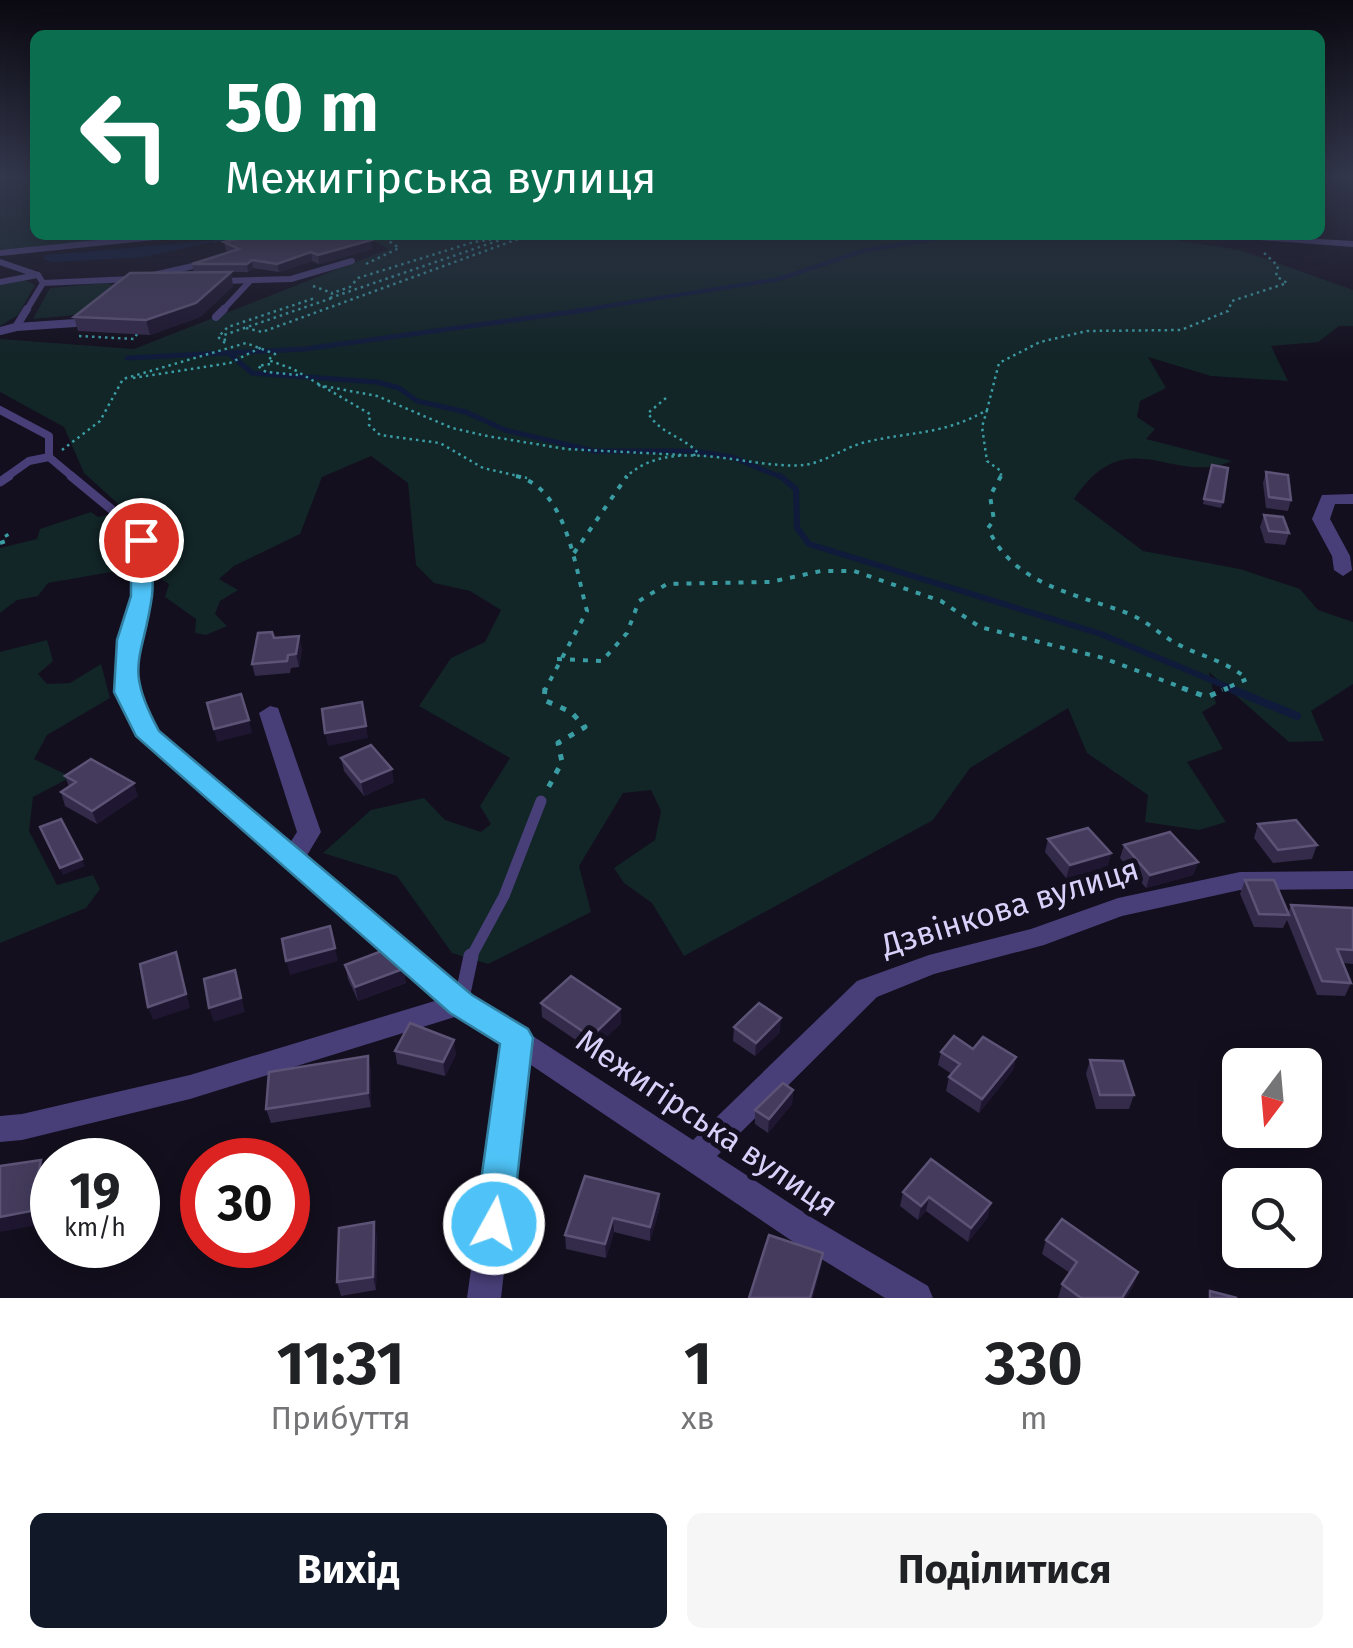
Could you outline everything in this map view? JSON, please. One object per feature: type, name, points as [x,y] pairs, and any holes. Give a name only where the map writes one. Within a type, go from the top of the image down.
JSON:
[{"type":"street","points":[[1306,240],[1353,244]]},
{"type":"street","points":[[1343,570],[1341,556],[1321,518],[1328,499],[1353,499]]},
{"type":"street","name":"Межигірська вулиця","points":[[126,692],[149,736],[461,1004],[803,1230],[916,1298]]},
{"type":"street","points":[[270,713],[309,832],[293,858]]},
{"type":"street","name":"Дзвінкова вулиця","points":[[696,1157],[868,988],[929,966],[1034,938],[1118,907],[1240,880],[1353,880]]},
{"type":"street","points":[[0,1129],[22,1128],[190,1087],[461,1004]]},
{"type":"street","points":[[484,1298],[517,1038]]},
{"type":"lane","points":[[0,252],[123,240]]},
{"type":"lane","points":[[210,280],[291,279],[352,261]]},
{"type":"lane","points":[[0,262],[38,275],[44,283]]},
{"type":"lane","points":[[117,290],[131,280],[208,262]]},
{"type":"lane","points":[[0,282],[38,275]]},
{"type":"lane","points":[[44,283],[171,280]]},
{"type":"lane","points":[[216,316],[250,281]]},
{"type":"lane","points":[[16,327],[44,283]]},
{"type":"lane","points":[[0,332],[75,322],[89,312]]},
{"type":"lane","points":[[0,482],[29,461],[49,457],[49,436],[2,414]]},
{"type":"lane","name":"Межигірська вулиця","points":[[49,457],[128,523],[141,540],[141,596],[128,640],[126,692]]},
{"type":"lane","points":[[13,473],[25,481]]},
{"type":"lane","points":[[461,1004],[467,964],[504,896],[541,801]]},
{"type":"path","points":[[272,364],[268,360],[275,354],[263,346],[225,342],[218,337],[228,327],[315,298],[332,298],[358,278],[487,240]]},
{"type":"path","points":[[225,342],[224,335],[244,327],[498,240]]},
{"type":"path","points":[[244,327],[262,332],[515,240]]},
{"type":"path","points":[[557,659],[602,661],[627,633],[638,602],[667,584],[770,582],[821,571],[854,571],[929,595],[980,627],[1103,658],[1207,697],[1247,679],[1228,660],[1173,640],[1142,619],[1034,578],[1006,558],[992,542],[988,528],[994,520],[990,496],[1001,483],[1002,472],[987,462],[982,427],[1000,363],[1040,342],[1094,330],[1181,330],[1228,311],[1232,300],[1279,288],[1286,283],[1276,276],[1278,266],[1268,254],[1256,250],[1264,240]]},
{"type":"path","points":[[123,379],[205,355],[225,342]]},
{"type":"path","points":[[123,379],[230,363],[263,346]]},
{"type":"path","points":[[298,375],[266,372],[258,366],[272,364],[293,369],[304,379],[370,414],[369,425],[380,435],[440,444],[483,468],[530,479],[560,514],[574,553],[587,612],[544,682],[544,700],[571,712],[585,727],[558,743],[562,762],[541,801]]},
{"type":"path","points":[[82,440],[112,410],[123,379]]},
{"type":"path","points":[[313,384],[378,396],[452,428],[529,444],[791,466],[826,462],[852,446],[899,434],[951,430],[987,410]]},
{"type":"path","points":[[574,553],[588,541],[602,505],[634,470],[646,462],[698,453],[694,445],[658,431],[651,423],[648,414],[666,398]]},
{"type":"path","points":[[0,543],[10,540],[6,534]]},
{"type":"green space","points":[[0,239],[113,240],[0,250]]},
{"type":"green space","points":[[372,240],[1175,240],[1240,250],[1353,290],[1353,326],[1339,326],[1318,342],[1271,346],[1288,381],[1211,376],[1148,357],[1166,388],[1140,401],[1137,417],[1155,429],[1146,439],[1232,461],[1210,467],[1132,459],[1113,463],[1094,475],[1074,499],[1143,551],[1240,569],[1300,589],[1318,610],[1353,622],[1353,684],[1311,711],[1324,741],[1289,742],[1209,672],[1216,704],[1202,712],[1223,749],[1187,762],[1226,822],[1199,830],[1145,822],[1148,795],[1087,753],[1068,708],[970,768],[933,820],[684,956],[652,903],[624,883],[614,868],[655,840],[661,811],[651,790],[623,793],[579,866],[591,912],[488,964],[452,953],[397,876],[323,853],[371,810],[424,798],[445,820],[481,832],[491,824],[480,806],[510,758],[419,706],[451,658],[485,642],[501,610],[470,591],[434,583],[416,565],[408,483],[371,456],[322,477],[300,534],[234,566],[219,579],[238,590],[220,601],[215,614],[227,626],[206,635],[195,633],[196,619],[165,597],[169,584],[148,571],[145,554],[111,572],[48,583],[38,596],[17,600],[0,613],[0,548],[37,539],[40,529],[91,512],[98,517],[126,511],[84,473],[64,427],[0,392],[0,339],[134,349],[389,249]]},
{"type":"green space","points":[[23,279],[35,285],[18,315],[0,326],[0,281]]},
{"type":"green space","points":[[106,283],[116,286],[75,315],[33,319],[50,288]]},
{"type":"green space","points":[[47,640],[53,661],[38,674],[47,684],[70,683],[101,664],[110,698],[47,735],[34,759],[71,777],[33,797],[29,831],[57,885],[93,875],[100,889],[86,908],[0,943],[0,652]]},
{"type":"water","points":[[220,240],[145,257],[53,262],[43,259],[46,255]]},
{"type":"building","points":[[371,240],[318,255],[311,252],[277,264],[252,260],[247,264],[192,264],[239,249],[224,242]]},
{"type":"building","points":[[231,272],[196,303],[146,320],[74,317],[130,273]]},
{"type":"building","points":[[1212,465],[1228,468],[1223,502],[1204,499]]},
{"type":"building","points":[[1266,472],[1288,475],[1291,500],[1269,497]]},
{"type":"building","points":[[1264,515],[1283,517],[1289,533],[1269,531]]},
{"type":"building","points":[[272,632],[274,638],[299,636],[296,654],[288,655],[287,661],[252,664],[258,633]]},
{"type":"building","points":[[241,694],[249,720],[214,729],[207,703]]},
{"type":"building","points":[[362,702],[366,726],[325,733],[322,709]]},
{"type":"building","points":[[371,745],[392,769],[361,782],[341,758]]},
{"type":"building","points":[[91,759],[134,783],[92,811],[61,792],[76,782],[65,776]]},
{"type":"building","points":[[61,819],[82,859],[60,868],[40,827]]},
{"type":"building","points":[[1296,820],[1317,845],[1278,850],[1258,824]]},
{"type":"building","points":[[1088,828],[1111,853],[1070,865],[1048,839]]},
{"type":"building","points":[[1170,832],[1198,862],[1150,875],[1124,845]]},
{"type":"building","points":[[1245,880],[1274,880],[1289,915],[1259,914]]},
{"type":"building","points":[[1291,905],[1353,908],[1353,950],[1337,949],[1351,983],[1322,981]]},
{"type":"building","points":[[330,926],[335,948],[286,961],[282,939]]},
{"type":"building","points":[[387,949],[403,969],[355,987],[345,965]]},
{"type":"building","points":[[176,952],[186,994],[148,1007],[140,964]]},
{"type":"building","points":[[235,970],[241,998],[209,1008],[204,979]]},
{"type":"building","points":[[571,976],[620,1009],[591,1037],[541,1003]]},
{"type":"building","points":[[759,1003],[781,1018],[756,1043],[734,1027]]},
{"type":"building","points":[[410,1023],[454,1040],[443,1062],[395,1051]]},
{"type":"building","points":[[954,1036],[973,1049],[983,1037],[1016,1057],[982,1099],[949,1077],[960,1064],[941,1052]]},
{"type":"building","points":[[368,1056],[368,1093],[266,1109],[269,1072]]},
{"type":"building","points":[[1090,1060],[1123,1061],[1134,1095],[1100,1095]]},
{"type":"building","points":[[783,1083],[793,1090],[769,1119],[755,1110]]},
{"type":"building","points":[[931,1159],[991,1203],[971,1228],[929,1197],[921,1206],[903,1192]]},
{"type":"building","points":[[30,1162],[30,1211],[0,1217],[0,1166]]},
{"type":"building","points":[[585,1176],[659,1194],[650,1227],[613,1218],[605,1244],[565,1235]]},
{"type":"building","points":[[1062,1219],[1138,1272],[1122,1298],[1081,1298],[1062,1284],[1077,1262],[1046,1240]]},
{"type":"building","points":[[374,1222],[373,1277],[337,1282],[339,1228]]},
{"type":"building","points":[[769,1235],[823,1253],[810,1298],[749,1298]]},
{"type":"building","points":[[1210,1291],[1237,1298],[1210,1298]]},
{"type":"waterway","points":[[576,311],[779,279],[862,251],[927,240]]},
{"type":"waterway","points":[[127,358],[305,349],[593,309]]},
{"type":"waterway","points":[[230,354],[252,373],[377,382],[399,388],[417,401],[466,412],[505,430],[594,451],[693,451],[732,457],[782,478]]},
{"type":"waterway","points":[[782,478],[796,489],[797,528],[809,544],[1101,634],[1235,690]]},
{"type":"waterway","points":[[1229,688],[1297,716]]},
{"type":"route","points":[[141,540],[141,596],[128,640],[126,692],[149,736],[461,1004],[517,1038],[494,1224]]}]
